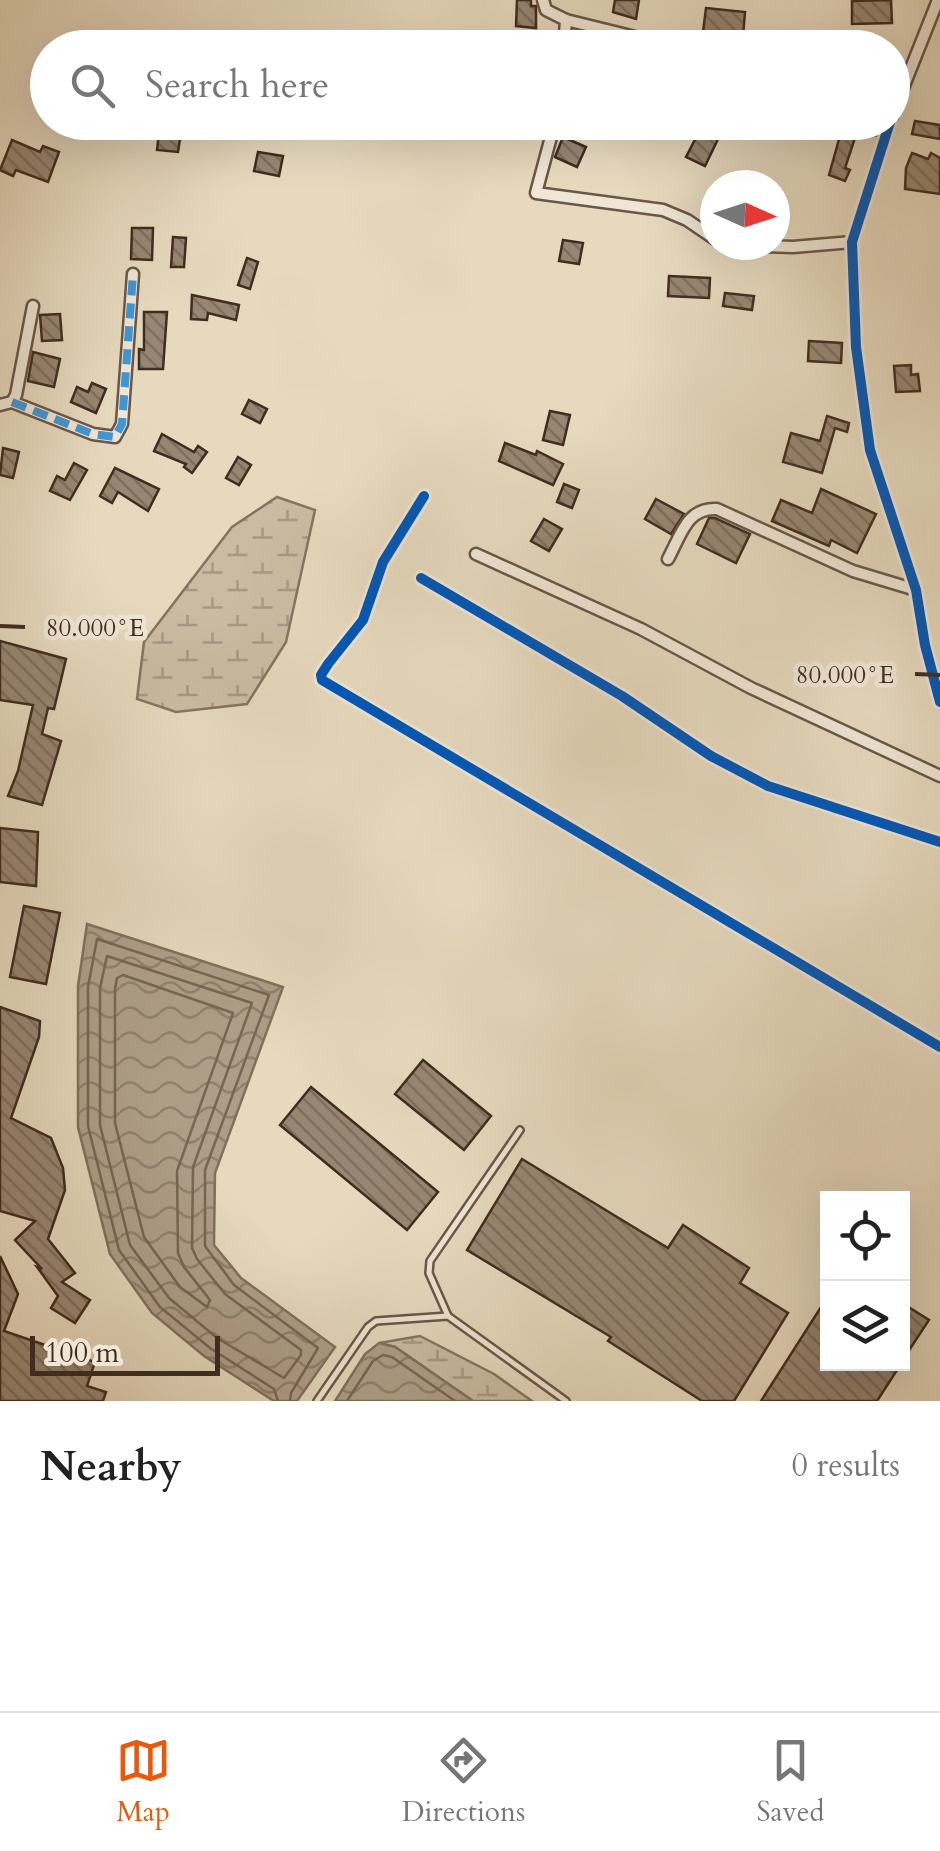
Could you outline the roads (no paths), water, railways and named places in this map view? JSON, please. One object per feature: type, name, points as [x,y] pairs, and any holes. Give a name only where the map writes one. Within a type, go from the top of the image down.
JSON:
[{"type":"street","points":[[543,0],[546,10],[566,20],[607,30]]},
{"type":"street","points":[[910,70],[938,0]]},
{"type":"street","points":[[565,30],[566,20]]},
{"type":"street","points":[[550,140],[536,193],[663,210],[700,229]]},
{"type":"street","points":[[884,140],[852,242],[856,347],[870,450],[916,590],[940,702]]},
{"type":"street","points":[[790,247],[852,242]]},
{"type":"street","points":[[33,306],[6,403],[93,434],[115,437],[122,424],[133,274]]},
{"type":"street","points":[[424,496],[382,562],[363,620],[328,664],[322,680],[940,1046]]},
{"type":"street","points":[[668,559],[694,512],[717,509],[853,571],[916,590]]},
{"type":"street","points":[[476,554],[641,629],[786,705],[940,776]]},
{"type":"street","points":[[421,578],[622,696],[742,774],[940,842]]},
{"type":"lane","points":[[520,1130],[430,1260],[429,1273],[448,1316],[566,1401]]},
{"type":"lane","points":[[317,1401],[376,1321],[448,1316]]},
{"type":"water","points":[[87,924],[283,987],[215,1173],[214,1245],[241,1278],[335,1347],[297,1401],[274,1401],[204,1356],[152,1313],[110,1254],[78,1127],[78,986]]},
{"type":"water","points":[[379,1343],[395,1347],[473,1401],[335,1401],[365,1354]]}]
